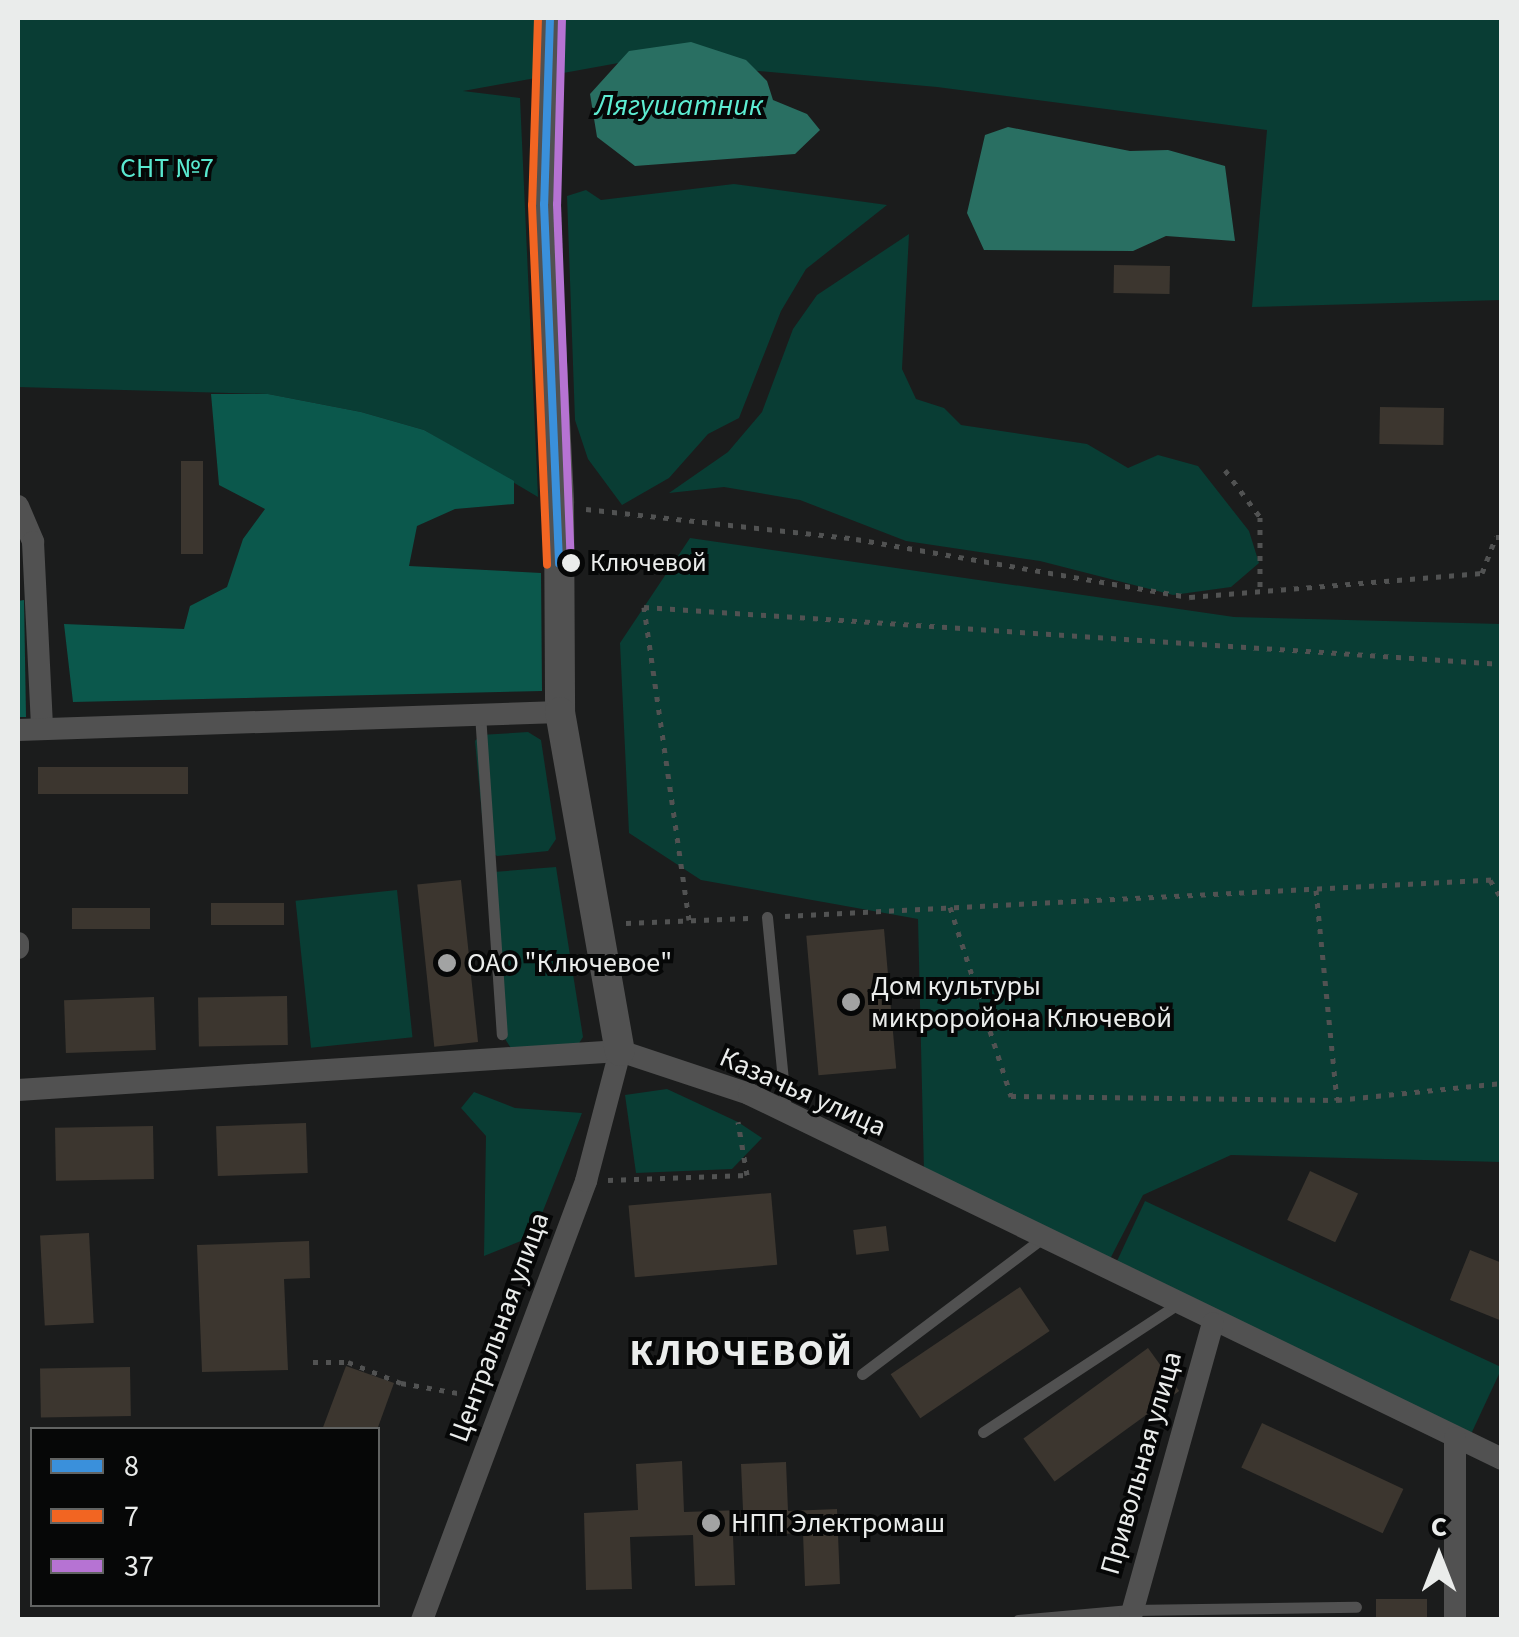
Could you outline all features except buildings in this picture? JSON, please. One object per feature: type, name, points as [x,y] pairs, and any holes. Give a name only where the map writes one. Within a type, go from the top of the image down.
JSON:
[{"type":"street","points":[[550,18],[544,204],[558,503],[560,712],[620,1051]]},
{"type":"street","points":[[18,506],[33,542],[42,727]]},
{"type":"street","points":[[18,730],[560,712]]},
{"type":"street","name":"Казачья улица","points":[[18,1090],[620,1051],[786,1112],[1175,1306],[1502,1459]]},
{"type":"street","name":"Центральная улица","points":[[422,1620],[586,1181],[620,1051]]},
{"type":"street","name":"Привольная улица","points":[[1130,1615],[1213,1323]]},
{"type":"street","points":[[1455,1438],[1455,1620]]},
{"type":"lane","points":[[480,714],[502,1034]]},
{"type":"lane","points":[[767,917],[786,1112]]},
{"type":"lane","points":[[862,1374],[1040,1240]]},
{"type":"lane","points":[[984,1432],[1175,1306]]},
{"type":"lane","points":[[1018,1620],[1356,1607]]},
{"type":"path","points":[[1225,470],[1260,517],[1260,590]]},
{"type":"path","points":[[558,503],[670,523],[856,539],[1190,597],[1482,574],[1496,537],[1502,537]]},
{"type":"path","points":[[689,920],[644,607],[1502,664]]},
{"type":"path","points":[[1490,880],[1502,899]]},
{"type":"path","points":[[596,924],[1502,880]]},
{"type":"path","points":[[1316,889],[1337,1100]]},
{"type":"path","points":[[950,908],[1011,1096],[1337,1100],[1502,1083]]},
{"type":"path","points":[[586,1181],[748,1175],[738,1122]]},
{"type":"path","points":[[313,1362],[348,1362],[400,1383],[504,1401]]},
{"type":"green space","name":"СНТ №7","points":[[18,18],[1501,18],[1501,300],[1252,307],[1267,130],[937,87],[635,60],[463,91],[520,98],[538,497],[424,430],[361,412],[268,394],[18,387]]},
{"type":"green space","points":[[734,184],[887,205],[806,269],[781,311],[739,418],[708,434],[669,478],[622,505],[588,459],[575,420],[567,196],[586,190],[601,200]]},
{"type":"green space","points":[[909,234],[902,369],[916,399],[944,408],[961,425],[1087,444],[1128,468],[1158,455],[1198,466],[1249,531],[1259,563],[1231,587],[1173,595],[1040,561],[906,541],[800,500],[724,487],[669,493],[728,452],[762,412],[793,329],[817,295]]},
{"type":"green space","points":[[690,538],[1234,617],[1501,624],[1501,1162],[1231,1155],[1143,1195],[1110,1259],[924,1172],[918,919],[701,880],[629,833],[620,643]]},
{"type":"green space","points":[[528,732],[541,740],[556,839],[548,851],[497,856],[485,847],[475,741],[480,735]]},
{"type":"green space","points":[[556,867],[583,1037],[576,1048],[512,1050],[502,1034],[493,872]]},
{"type":"green space","points":[[397,890],[412,1037],[311,1048],[296,901]]},
{"type":"green space","points":[[667,1089],[738,1122],[762,1138],[732,1169],[636,1173],[625,1095]]},
{"type":"green space","points":[[474,1092],[515,1108],[582,1113],[533,1236],[484,1256],[486,1136],[461,1108]]},
{"type":"green space","points":[[1145,1201],[1502,1367],[1467,1442],[1110,1275]]},
{"type":"shaded area","points":[[211,394],[268,394],[361,412],[424,430],[514,481],[514,504],[455,509],[417,526],[409,566],[541,573],[542,691],[73,702],[64,624],[184,629],[190,606],[227,587],[243,539],[265,509],[219,485]]},
{"type":"shaded area","points":[[24,600],[26,717],[18,717],[18,601]]},
{"type":"water","name":"Лягушатник","points":[[691,42],[746,60],[767,81],[773,100],[807,114],[820,130],[795,154],[635,166],[597,137],[590,94],[629,51]]},
{"type":"water","points":[[1008,127],[1130,151],[1168,150],[1225,166],[1235,241],[1166,236],[1133,251],[984,250],[967,213],[985,135]]},
{"type":"transit line","name":"7","points":[[538,18],[532,205],[547,565]]},
{"type":"transit line","name":"8","points":[[550,18],[544,204],[559,564]]},
{"type":"transit line","name":"37","points":[[562,18],[557,204],[571,563]]},
{"type":"place","name":"Ключевой","points":[[571,563]]},
{"type":"place","name":"ОАО \"Ключевое\"","points":[[447,963]]},
{"type":"place","name":"Дом культуры микроройона Ключевой","points":[[851,1002]]},
{"type":"place","name":"НПП Электромаш","points":[[711,1523]]},
{"type":"district","name":"КЛЮЧЕВОЙ","points":[[742,1354]]}]
